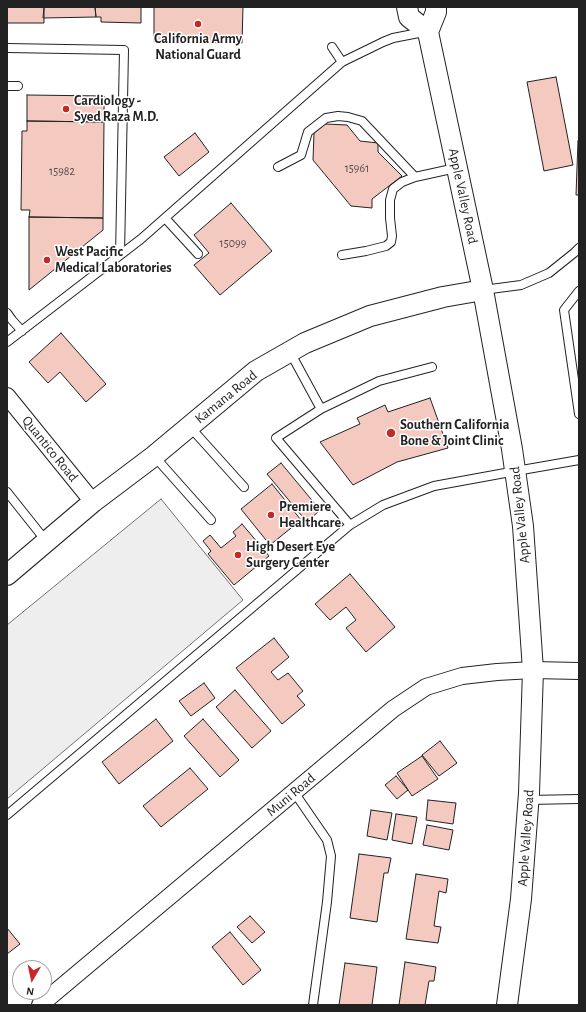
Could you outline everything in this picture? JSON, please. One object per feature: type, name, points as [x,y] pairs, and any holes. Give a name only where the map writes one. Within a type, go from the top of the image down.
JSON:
[{"type":"street","points":[[407,7],[409,17],[428,32],[436,12],[436,7]]},
{"type":"street","name":"Apple Valley Road","points":[[428,32],[483,290],[516,471],[523,526],[533,670],[530,793],[528,800],[521,899],[507,1005]]},
{"type":"street","name":"Kamana Road","points":[[7,574],[93,502],[154,456],[256,371],[305,343],[370,316],[483,290]]},
{"type":"street","name":"Quantico Road","points":[[7,396],[93,502]]},
{"type":"street","name":"Muni Road","points":[[46,1003],[294,792],[393,710],[426,688],[462,676],[497,672],[533,670],[579,671]]},
{"type":"lane","points":[[7,342],[141,239],[342,62],[393,38],[428,32]]},
{"type":"lane","points":[[332,47],[342,62]]},
{"type":"lane","points":[[7,48],[124,50],[120,255]]},
{"type":"lane","points":[[7,86],[18,86]]},
{"type":"lane","points":[[278,167],[301,155],[308,132],[326,118],[338,116],[355,118],[362,121],[415,177]]},
{"type":"lane","points":[[342,255],[386,246],[391,242],[390,200],[392,189],[402,182],[415,177],[457,168]]},
{"type":"lane","points":[[165,218],[198,254]]},
{"type":"lane","points":[[483,290],[521,284],[542,276],[579,248]]},
{"type":"lane","points":[[579,291],[564,310],[579,414]]},
{"type":"lane","points":[[7,313],[22,331]]},
{"type":"lane","points":[[290,352],[321,409]]},
{"type":"lane","points":[[350,525],[276,438],[321,409],[379,381],[432,367]]},
{"type":"lane","points":[[190,426],[244,487]]},
{"type":"lane","points":[[154,456],[211,520]]},
{"type":"lane","points":[[7,815],[350,525],[384,505],[434,486],[579,460]]},
{"type":"lane","points":[[7,492],[46,542]]},
{"type":"lane","points":[[294,792],[327,840],[331,856],[327,902],[314,1005]]},
{"type":"lane","points":[[528,800],[579,799]]},
{"type":"shaded area","points":[[161,499],[243,600],[7,799],[7,625]]},
{"type":"building","points":[[7,7],[44,7],[44,23],[7,23]]},
{"type":"building","points":[[44,7],[95,7],[96,17],[43,18]]},
{"type":"building","points":[[95,7],[141,7],[141,23],[101,22],[101,17],[96,17]]},
{"type":"building","name":"California Army National Guard","points":[[154,7],[243,7],[242,43],[154,42]]},
{"type":"building","points":[[556,77],[573,165],[544,171],[527,82]]},
{"type":"building","name":"Cardiology - Syed Raza M.D.","points":[[27,95],[104,96],[104,122],[27,121]]},
{"type":"building","points":[[27,121],[104,122],[103,218],[29,217],[30,210],[21,210],[22,131],[27,131]]},
{"type":"building","points":[[325,124],[347,125],[360,141],[378,143],[378,152],[402,176],[372,199],[372,208],[351,206],[313,160],[314,133]]},
{"type":"building","points":[[195,133],[209,152],[179,176],[164,157]]},
{"type":"building","points":[[578,141],[579,195],[576,195]]},
{"type":"building","points":[[231,203],[272,251],[220,295],[194,265],[209,253],[194,235]]},
{"type":"building","name":"West Pacific Medical Laboratories","points":[[29,217],[103,218],[103,230],[29,290]]},
{"type":"building","points":[[61,333],[106,384],[86,402],[60,372],[48,383],[29,362]]},
{"type":"building","name":"Southern California Bone & Joint Clinic","points":[[430,398],[448,448],[397,462],[353,485],[320,442],[360,424],[357,418],[385,405],[388,412]]},
{"type":"building","points":[[281,463],[320,510],[307,522],[267,474]]},
{"type":"building","name":"Premiere Healthcare","points":[[272,484],[301,520],[270,545],[241,509]]},
{"type":"building","name":"High Desert Eye Surgery Center","points":[[242,524],[269,556],[234,585],[208,554],[211,551],[203,541],[210,535],[221,548],[236,536],[233,532]]},
{"type":"building","points":[[350,574],[395,627],[366,652],[346,628],[356,620],[346,607],[330,620],[315,604]]},
{"type":"building","points":[[274,638],[289,657],[271,672],[278,680],[288,673],[303,691],[297,696],[305,705],[282,724],[236,668]]},
{"type":"building","points":[[204,683],[215,698],[191,716],[179,701]]},
{"type":"building","points":[[235,690],[271,731],[252,748],[216,707]]},
{"type":"building","points":[[156,719],[173,741],[119,784],[102,762]]},
{"type":"building","points":[[203,719],[239,760],[220,777],[184,736]]},
{"type":"building","points":[[440,741],[457,763],[439,776],[422,755]]},
{"type":"building","points":[[422,756],[438,779],[412,796],[397,773]]},
{"type":"building","points":[[190,768],[208,789],[161,827],[143,806]]},
{"type":"building","points":[[396,776],[408,790],[397,799],[385,785]]},
{"type":"building","points":[[428,800],[456,803],[453,824],[426,820]]},
{"type":"building","points":[[371,810],[392,813],[387,840],[367,836]]},
{"type":"building","points":[[396,814],[417,817],[412,844],[392,840]]},
{"type":"building","points":[[427,825],[453,830],[449,850],[423,845]]},
{"type":"building","points":[[359,854],[391,858],[388,873],[384,873],[377,922],[350,918]]},
{"type":"building","points":[[416,874],[448,879],[446,893],[439,891],[434,926],[441,927],[438,943],[406,939]]},
{"type":"building","points":[[250,916],[265,932],[252,943],[237,927]]},
{"type":"building","points":[[7,928],[20,944],[7,954]]},
{"type":"building","points":[[230,932],[261,970],[243,985],[212,947]]},
{"type":"building","points":[[405,962],[436,967],[434,981],[429,981],[425,1005],[399,1005]]},
{"type":"building","points":[[345,963],[377,967],[372,1005],[339,1005]]},
{"type":"place","name":"California Army National Guard","points":[[198,24]]},
{"type":"place","name":"Cardiology - Syed Raza M.D.","points":[[66,109]]},
{"type":"place","name":"West Pacific Medical Laboratories","points":[[47,260]]},
{"type":"place","name":"Southern California Bone & Joint Clinic","points":[[391,433]]},
{"type":"place","name":"Premiere Healthcare","points":[[271,515]]},
{"type":"place","name":"High Desert Eye Surgery Center","points":[[238,555]]}]
